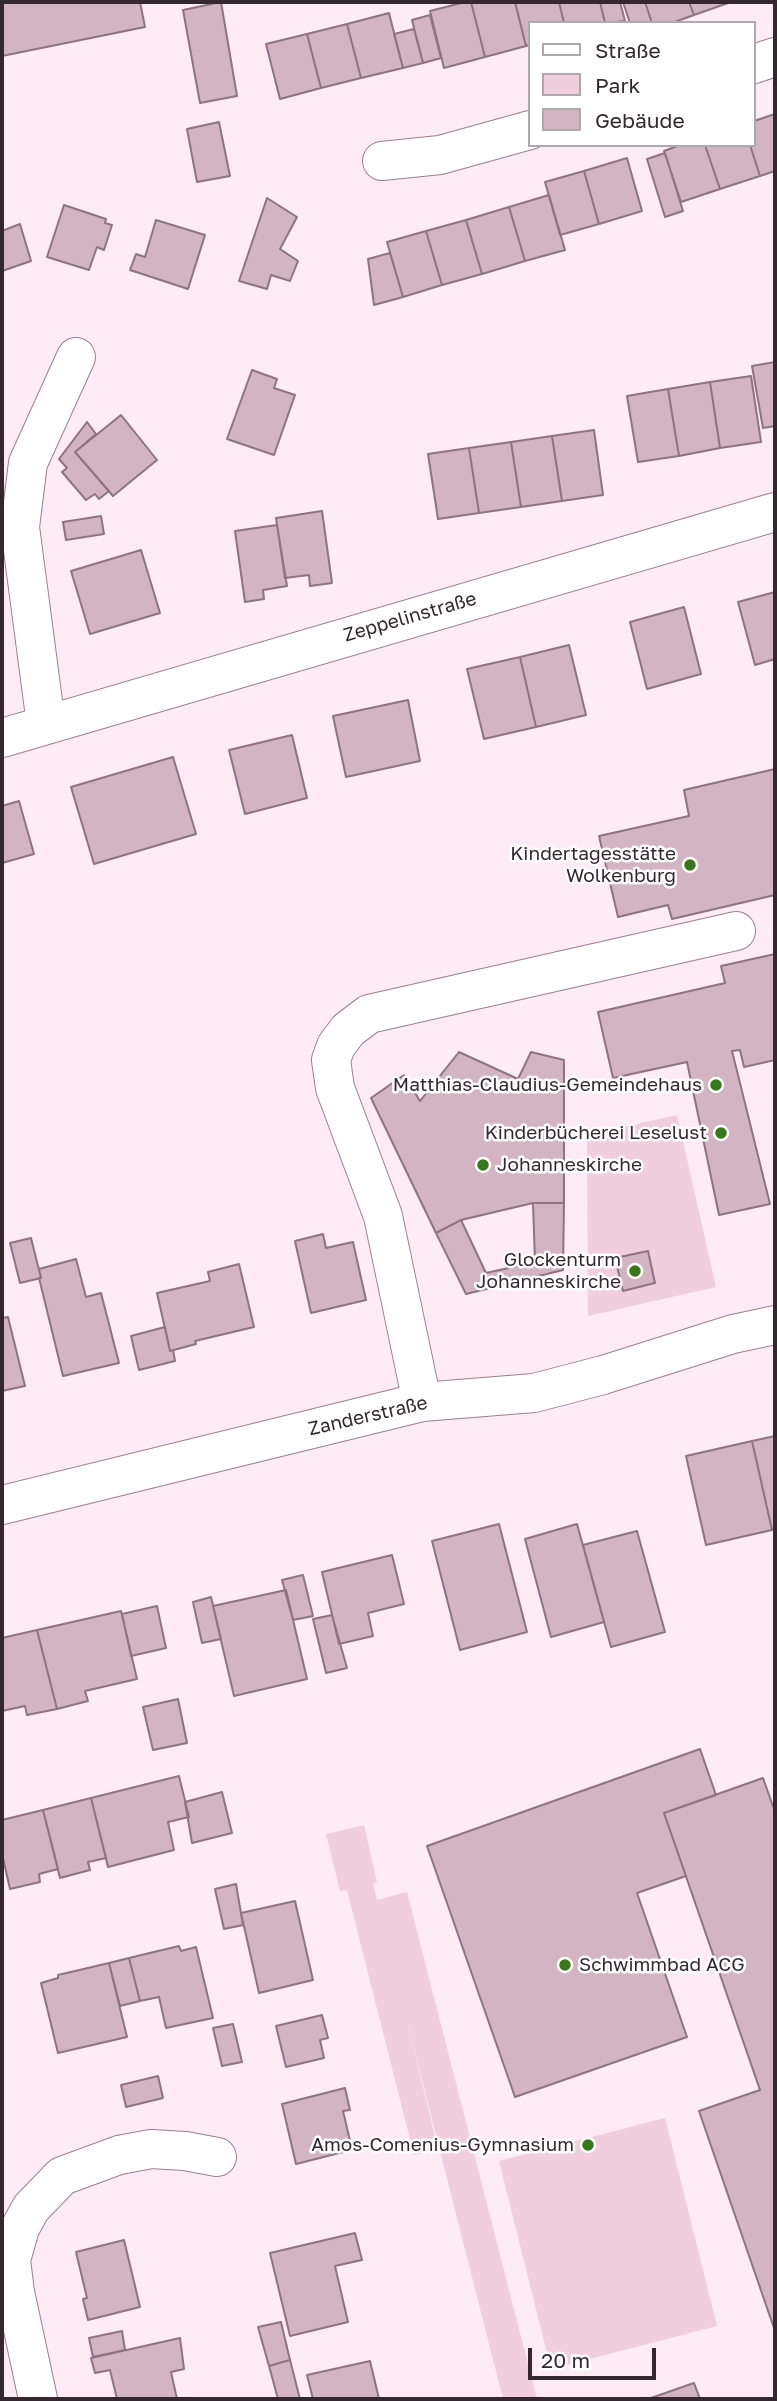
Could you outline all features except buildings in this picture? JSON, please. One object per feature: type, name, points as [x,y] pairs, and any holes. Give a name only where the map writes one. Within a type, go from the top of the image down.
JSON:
[{"type":"street","points":[[756,63],[775,57]]},
{"type":"street","points":[[382,161],[440,155],[528,131]]},
{"type":"street","points":[[46,724],[20,527],[28,463],[76,357]]},
{"type":"street","name":"Zeppelinstraße","points":[[2,738],[775,512]]},
{"type":"street","points":[[422,1402],[383,1216],[335,1088],[331,1060],[337,1046],[348,1030],[369,1014],[736,931]]},
{"type":"street","name":"Zanderstraße","points":[[2,1505],[422,1402],[534,1393],[603,1375],[733,1334],[775,1325]]},
{"type":"street","points":[[38,2399],[15,2292],[11,2260],[20,2228],[31,2208],[62,2176],[119,2155],[151,2149],[185,2151],[217,2157]]},
{"type":"green space","points":[[677,1115],[716,1287],[588,1316],[587,1135]]},
{"type":"green space","points":[[364,1825],[377,1882],[373,1883],[377,1900],[407,1892],[537,2399],[503,2399],[406,2017],[438,2149],[414,2155],[347,1890],[340,1891],[326,1834]]},
{"type":"green space","points":[[665,2118],[717,2326],[551,2369],[499,2161]]},
{"type":"place","name":"Kindertagesstätte Wolkenburg","points":[[690,865]]},
{"type":"place","name":"Matthias-Claudius-Gemeindehaus","points":[[716,1085]]},
{"type":"place","name":"Kinderbücherei Leselust","points":[[721,1133]]},
{"type":"place","name":"Johanneskirche","points":[[483,1165]]},
{"type":"place","name":"Glockenturm Johanneskirche","points":[[635,1271]]},
{"type":"place","name":"Schwimmbad ACG","points":[[565,1965]]},
{"type":"place","name":"Amos-Comenius-Gymnasium","points":[[588,2145]]}]
